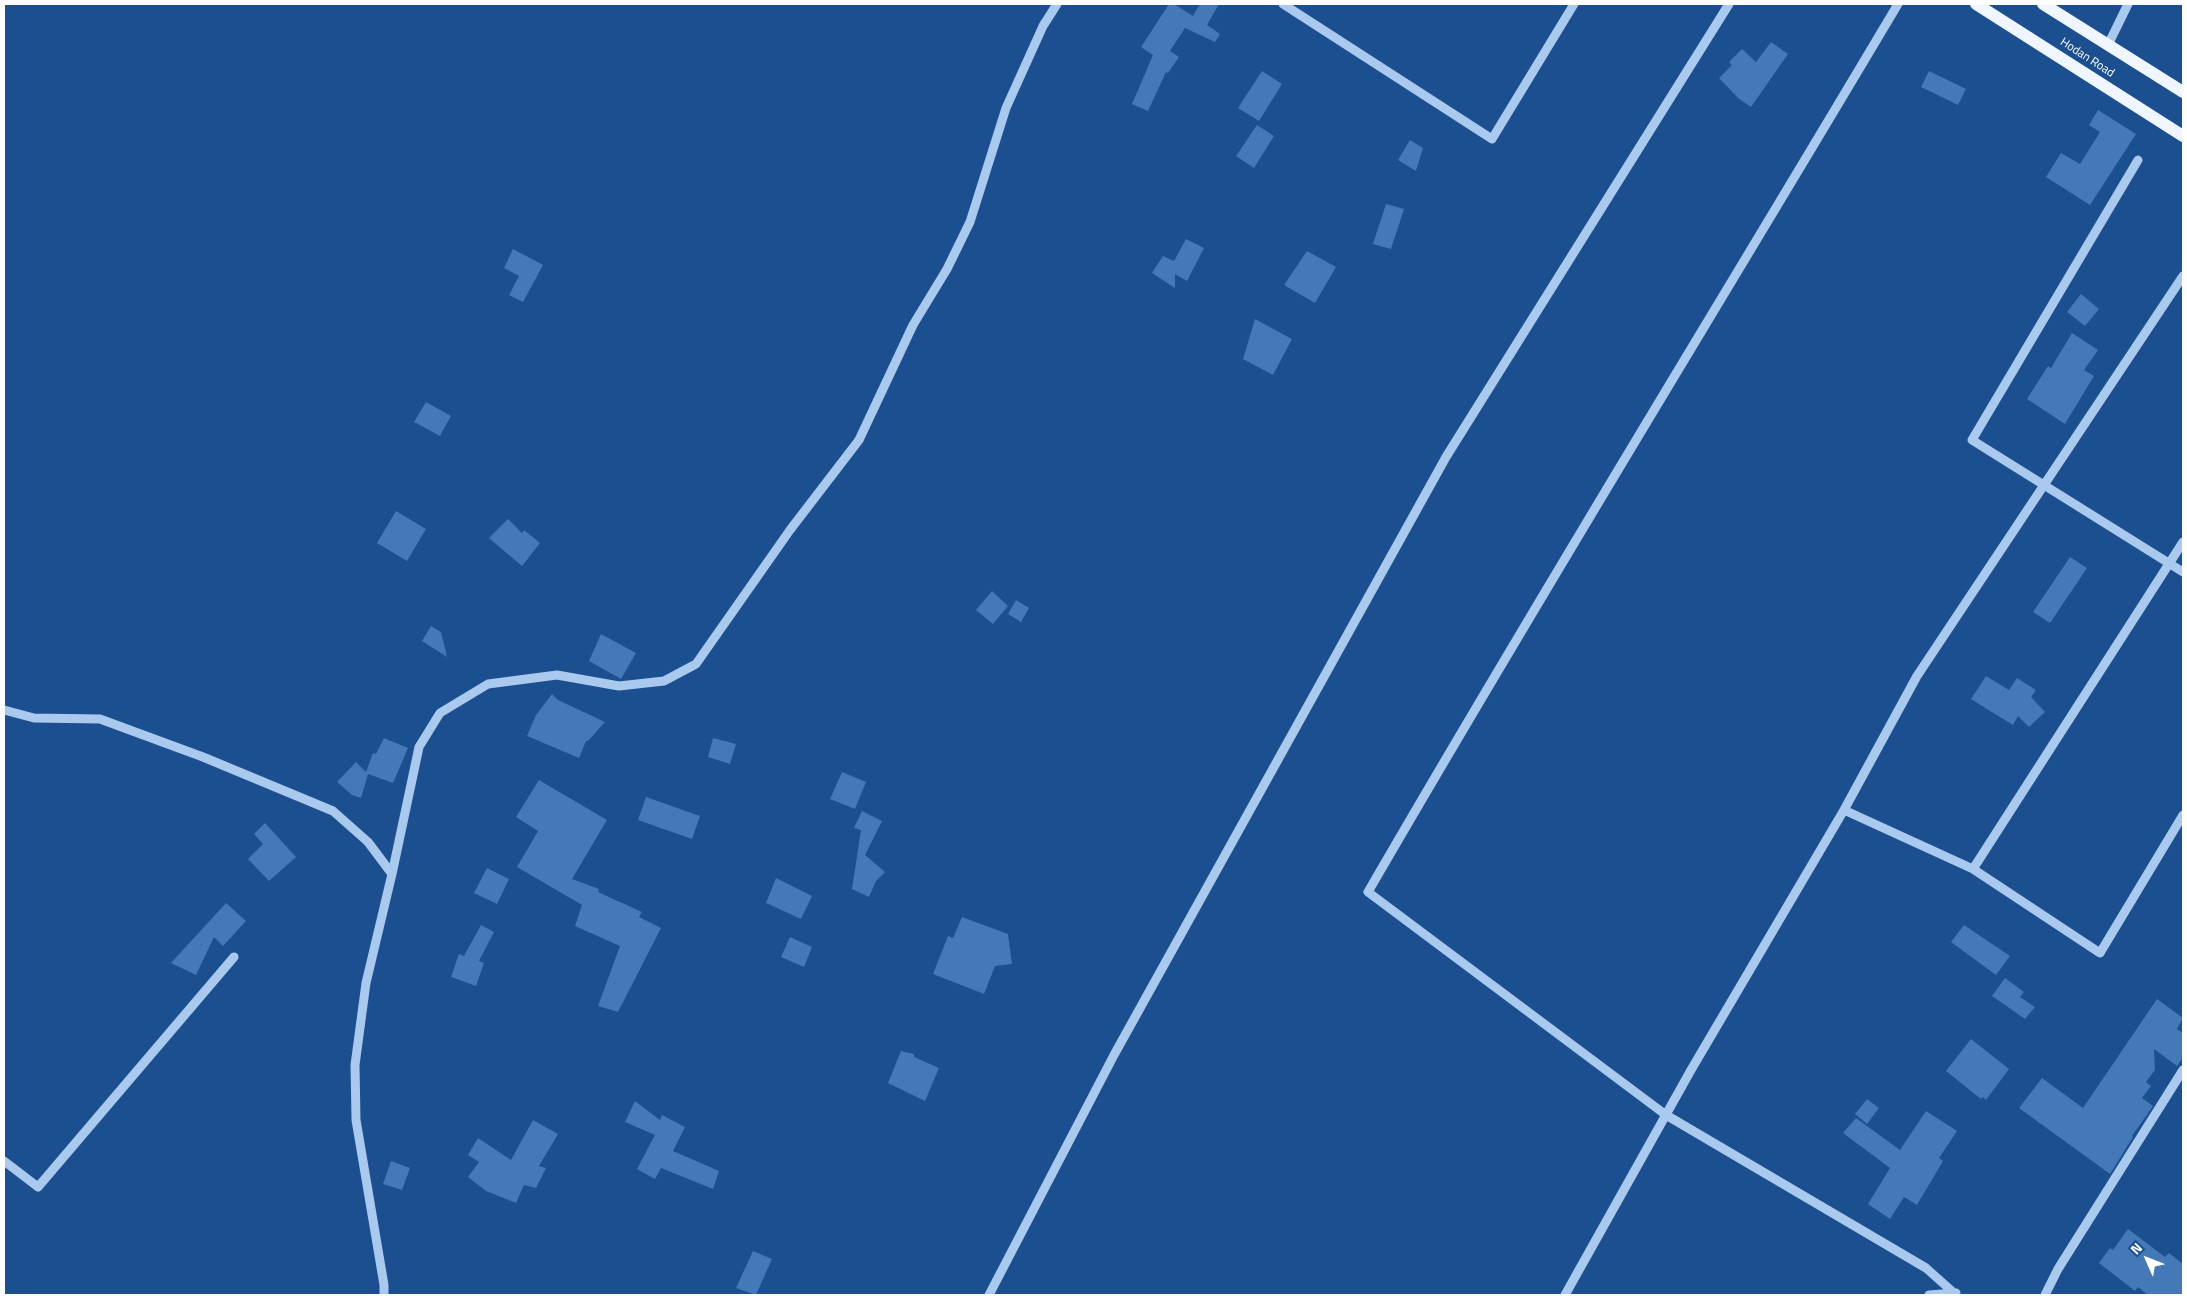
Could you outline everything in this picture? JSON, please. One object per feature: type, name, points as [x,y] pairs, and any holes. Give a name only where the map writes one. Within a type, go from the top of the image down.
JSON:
[{"type":"main road","name":"Hodan Road","points":[[1976,4],[2183,136]]},
{"type":"main road","name":"Hodan Road","points":[[2043,4],[2183,92]]},
{"type":"street","points":[[384,1295],[384,1285],[356,1120],[355,1066],[366,983],[392,874],[419,746],[440,713],[488,684],[557,675],[619,686],[664,681],[696,664],[790,530],[859,440],[913,325],[947,269],[970,222],[1006,108],[1043,26],[1057,4]]},
{"type":"street","points":[[1283,4],[1492,139],[1574,4]]},
{"type":"street","points":[[989,1295],[1114,1056],[1446,457],[1729,4]]},
{"type":"street","points":[[1898,4],[1686,360],[1485,689],[1368,892],[1666,1115],[1926,1268],[1957,1294]]},
{"type":"street","points":[[2108,45],[2128,4]]},
{"type":"street","points":[[2138,160],[1972,440],[2183,572]]},
{"type":"street","points":[[1565,1295],[1666,1115],[1844,810],[1917,676],[2183,276]]},
{"type":"street","points":[[1974,869],[2183,542]]},
{"type":"street","points":[[4,710],[34,718],[100,719],[202,757],[333,811],[368,842],[392,874]]},
{"type":"street","points":[[1844,810],[1974,869],[2100,953],[2183,815]]},
{"type":"street","points":[[4,1162],[38,1187],[234,958]]},
{"type":"street","points":[[2045,1295],[2058,1269],[2183,1070]]},
{"type":"street","points":[[1929,1295],[1957,1294]]},
{"type":"building","points":[[1169,4],[1174,4],[1193,16],[1200,4],[1219,4],[1207,25],[1220,34],[1215,42],[1185,28],[1170,51],[1179,57],[1168,73],[1166,72],[1148,111],[1132,104],[1153,55],[1141,47]]},
{"type":"building","points":[[1771,42],[1788,54],[1751,107],[1738,98],[1719,78],[1732,65],[1729,62],[1742,49],[1756,62]]},
{"type":"building","points":[[1262,71],[1282,84],[1259,121],[1238,108]]},
{"type":"building","points":[[1929,71],[1966,89],[1958,105],[1921,87]]},
{"type":"building","points":[[2098,110],[2136,134],[2090,205],[2046,177],[2061,153],[2080,164],[2100,132],[2089,125]]},
{"type":"building","points":[[1257,125],[1274,136],[1254,168],[1236,156]]},
{"type":"building","points":[[1410,140],[1423,148],[1416,171],[1398,160]]},
{"type":"building","points":[[1386,204],[1404,209],[1391,249],[1373,244]]},
{"type":"building","points":[[1186,239],[1204,248],[1187,281],[1175,274],[1175,288],[1152,273],[1163,256],[1174,261]]},
{"type":"building","points":[[513,249],[543,265],[523,302],[509,295],[519,276],[504,268]]},
{"type":"building","points":[[1307,251],[1336,267],[1315,303],[1284,285]]},
{"type":"building","points":[[2081,294],[2099,309],[2085,326],[2067,312]]},
{"type":"building","points":[[1255,319],[1292,339],[1273,375],[1243,359]]},
{"type":"building","points":[[2072,333],[2098,350],[2084,370],[2094,376],[2065,424],[2027,399],[2048,366],[2051,368]]},
{"type":"building","points":[[426,402],[451,416],[440,436],[414,422]]},
{"type":"building","points":[[396,511],[426,529],[407,561],[377,543]]},
{"type":"building","points":[[508,519],[522,533],[524,530],[540,543],[522,566],[489,538]]},
{"type":"building","points":[[2070,557],[2087,568],[2050,623],[2033,612]]},
{"type":"building","points":[[992,591],[1008,606],[993,624],[976,610]]},
{"type":"building","points":[[1016,600],[1029,608],[1021,622],[1008,614]]},
{"type":"building","points":[[431,626],[441,632],[447,657],[422,641]]},
{"type":"building","points":[[601,634],[636,653],[621,679],[589,661]]},
{"type":"building","points":[[1986,676],[2009,690],[2017,678],[2036,690],[2031,697],[2045,712],[2029,727],[2018,716],[2013,725],[1990,711],[1971,699]]},
{"type":"building","points":[[552,694],[558,700],[605,722],[586,741],[579,758],[527,736],[536,715]]},
{"type":"building","points":[[384,738],[408,748],[393,783],[368,774],[361,798],[352,795],[337,782],[356,762],[366,772],[373,753],[376,754]]},
{"type":"building","points":[[713,738],[736,744],[730,764],[708,757]]},
{"type":"building","points":[[842,772],[866,782],[855,809],[830,799]]},
{"type":"building","points":[[539,780],[607,820],[572,879],[599,889],[598,892],[642,912],[639,917],[661,928],[618,1012],[598,1006],[620,946],[575,926],[582,905],[517,867],[538,831],[516,817]]},
{"type":"building","points":[[646,797],[700,816],[692,839],[638,820]]},
{"type":"building","points":[[862,811],[882,821],[865,855],[885,872],[876,881],[869,897],[852,889],[861,830],[854,828]]},
{"type":"building","points":[[265,823],[296,857],[269,881],[248,859],[263,844],[254,834]]},
{"type":"building","points":[[487,868],[509,879],[497,904],[474,893]]},
{"type":"building","points":[[776,878],[812,896],[801,919],[766,903]]},
{"type":"building","points":[[226,903],[246,921],[223,946],[214,937],[196,975],[171,963]]},
{"type":"building","points":[[962,917],[1008,934],[1012,964],[995,966],[984,994],[933,974],[948,936],[953,938]]},
{"type":"building","points":[[481,925],[494,932],[479,961],[484,963],[476,986],[451,977],[459,954],[464,956]]},
{"type":"building","points":[[1964,925],[2010,956],[1996,975],[1951,942]]},
{"type":"building","points":[[790,937],[812,947],[804,967],[781,957]]},
{"type":"building","points":[[2005,978],[2024,992],[2020,997],[2035,1007],[2025,1019],[1992,996]]},
{"type":"building","points":[[2157,999],[2183,1018],[2177,1029],[2183,1033],[2183,1057],[2177,1066],[2154,1049],[2155,1070],[2146,1082],[2151,1086],[2142,1098],[2153,1106],[2132,1136],[2110,1174],[2019,1108],[2042,1078],[2083,1108]]},
{"type":"building","points":[[1971,1039],[2009,1069],[1986,1100],[1983,1097],[1981,1099],[1946,1071]]},
{"type":"building","points":[[901,1051],[914,1054],[914,1057],[939,1068],[925,1101],[888,1083]]},
{"type":"building","points":[[1867,1099],[1879,1108],[1867,1124],[1855,1114]]},
{"type":"building","points":[[635,1101],[660,1120],[662,1115],[685,1127],[673,1151],[719,1171],[713,1189],[661,1168],[655,1179],[637,1169],[655,1135],[625,1122]]},
{"type":"building","points":[[1926,1111],[1957,1131],[1939,1158],[1943,1161],[1917,1205],[1904,1197],[1890,1219],[1868,1204],[1890,1168],[1843,1133],[1856,1118],[1900,1150]]},
{"type":"building","points":[[533,1120],[558,1134],[539,1166],[546,1168],[536,1188],[524,1185],[516,1203],[486,1191],[468,1177],[479,1162],[468,1155],[478,1138],[511,1160]]},
{"type":"building","points":[[391,1161],[410,1168],[402,1190],[383,1184]]},
{"type":"building","points":[[2128,1229],[2165,1257],[2169,1253],[2183,1264],[2183,1295],[2148,1295],[2138,1287],[2135,1291],[2099,1263],[2110,1248],[2113,1250]]},
{"type":"building","points":[[753,1251],[772,1259],[756,1295],[736,1288]]}]
